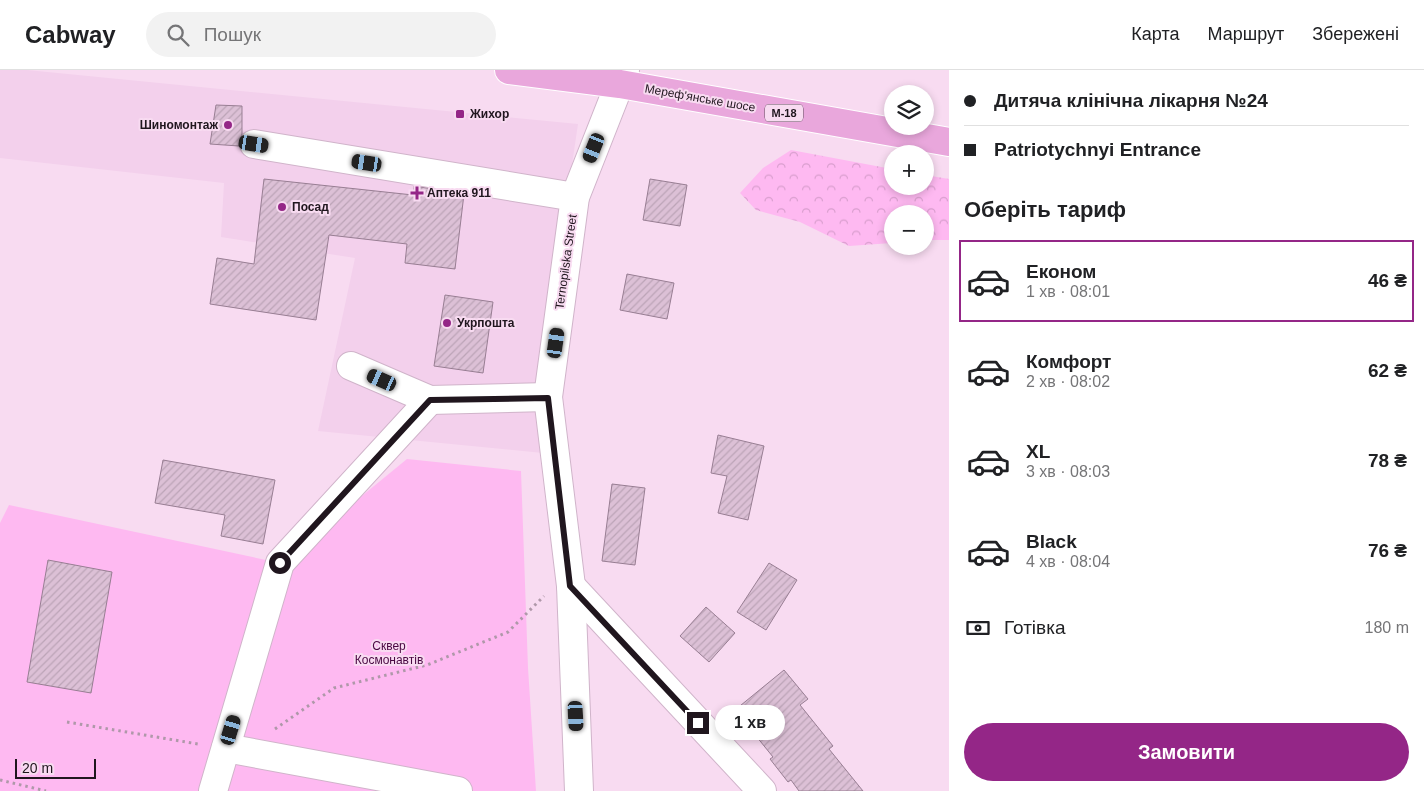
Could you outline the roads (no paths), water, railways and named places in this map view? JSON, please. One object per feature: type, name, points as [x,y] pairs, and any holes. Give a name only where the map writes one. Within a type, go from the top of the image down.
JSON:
[{"type":"highway","name":"Мереф'янське шосе","points":[[509,70],[622,77],[949,142]]},
{"type":"street","name":"Ternopilska Street","points":[[579,791],[570,578],[548,398],[575,197],[622,77]]},
{"type":"street","points":[[254,144],[575,197]]},
{"type":"street","points":[[351,366],[430,400],[548,398]]},
{"type":"street","points":[[213,791],[234,750],[280,563],[430,400]]},
{"type":"street","points":[[570,578],[762,791]]},
{"type":"street","points":[[234,750],[458,791]]},
{"type":"place","name":"Жихор","points":[[460,114]]},
{"type":"place","name":"Шиномонтаж","points":[[228,125]]},
{"type":"place","name":"Аптека 911","points":[[417,193]]},
{"type":"place","name":"Посад","points":[[282,207]]},
{"type":"place","name":"Укрпошта","points":[[447,323]]},
{"type":"park label","name":"Сквер Космонавтів","points":[[389,653]]}]
